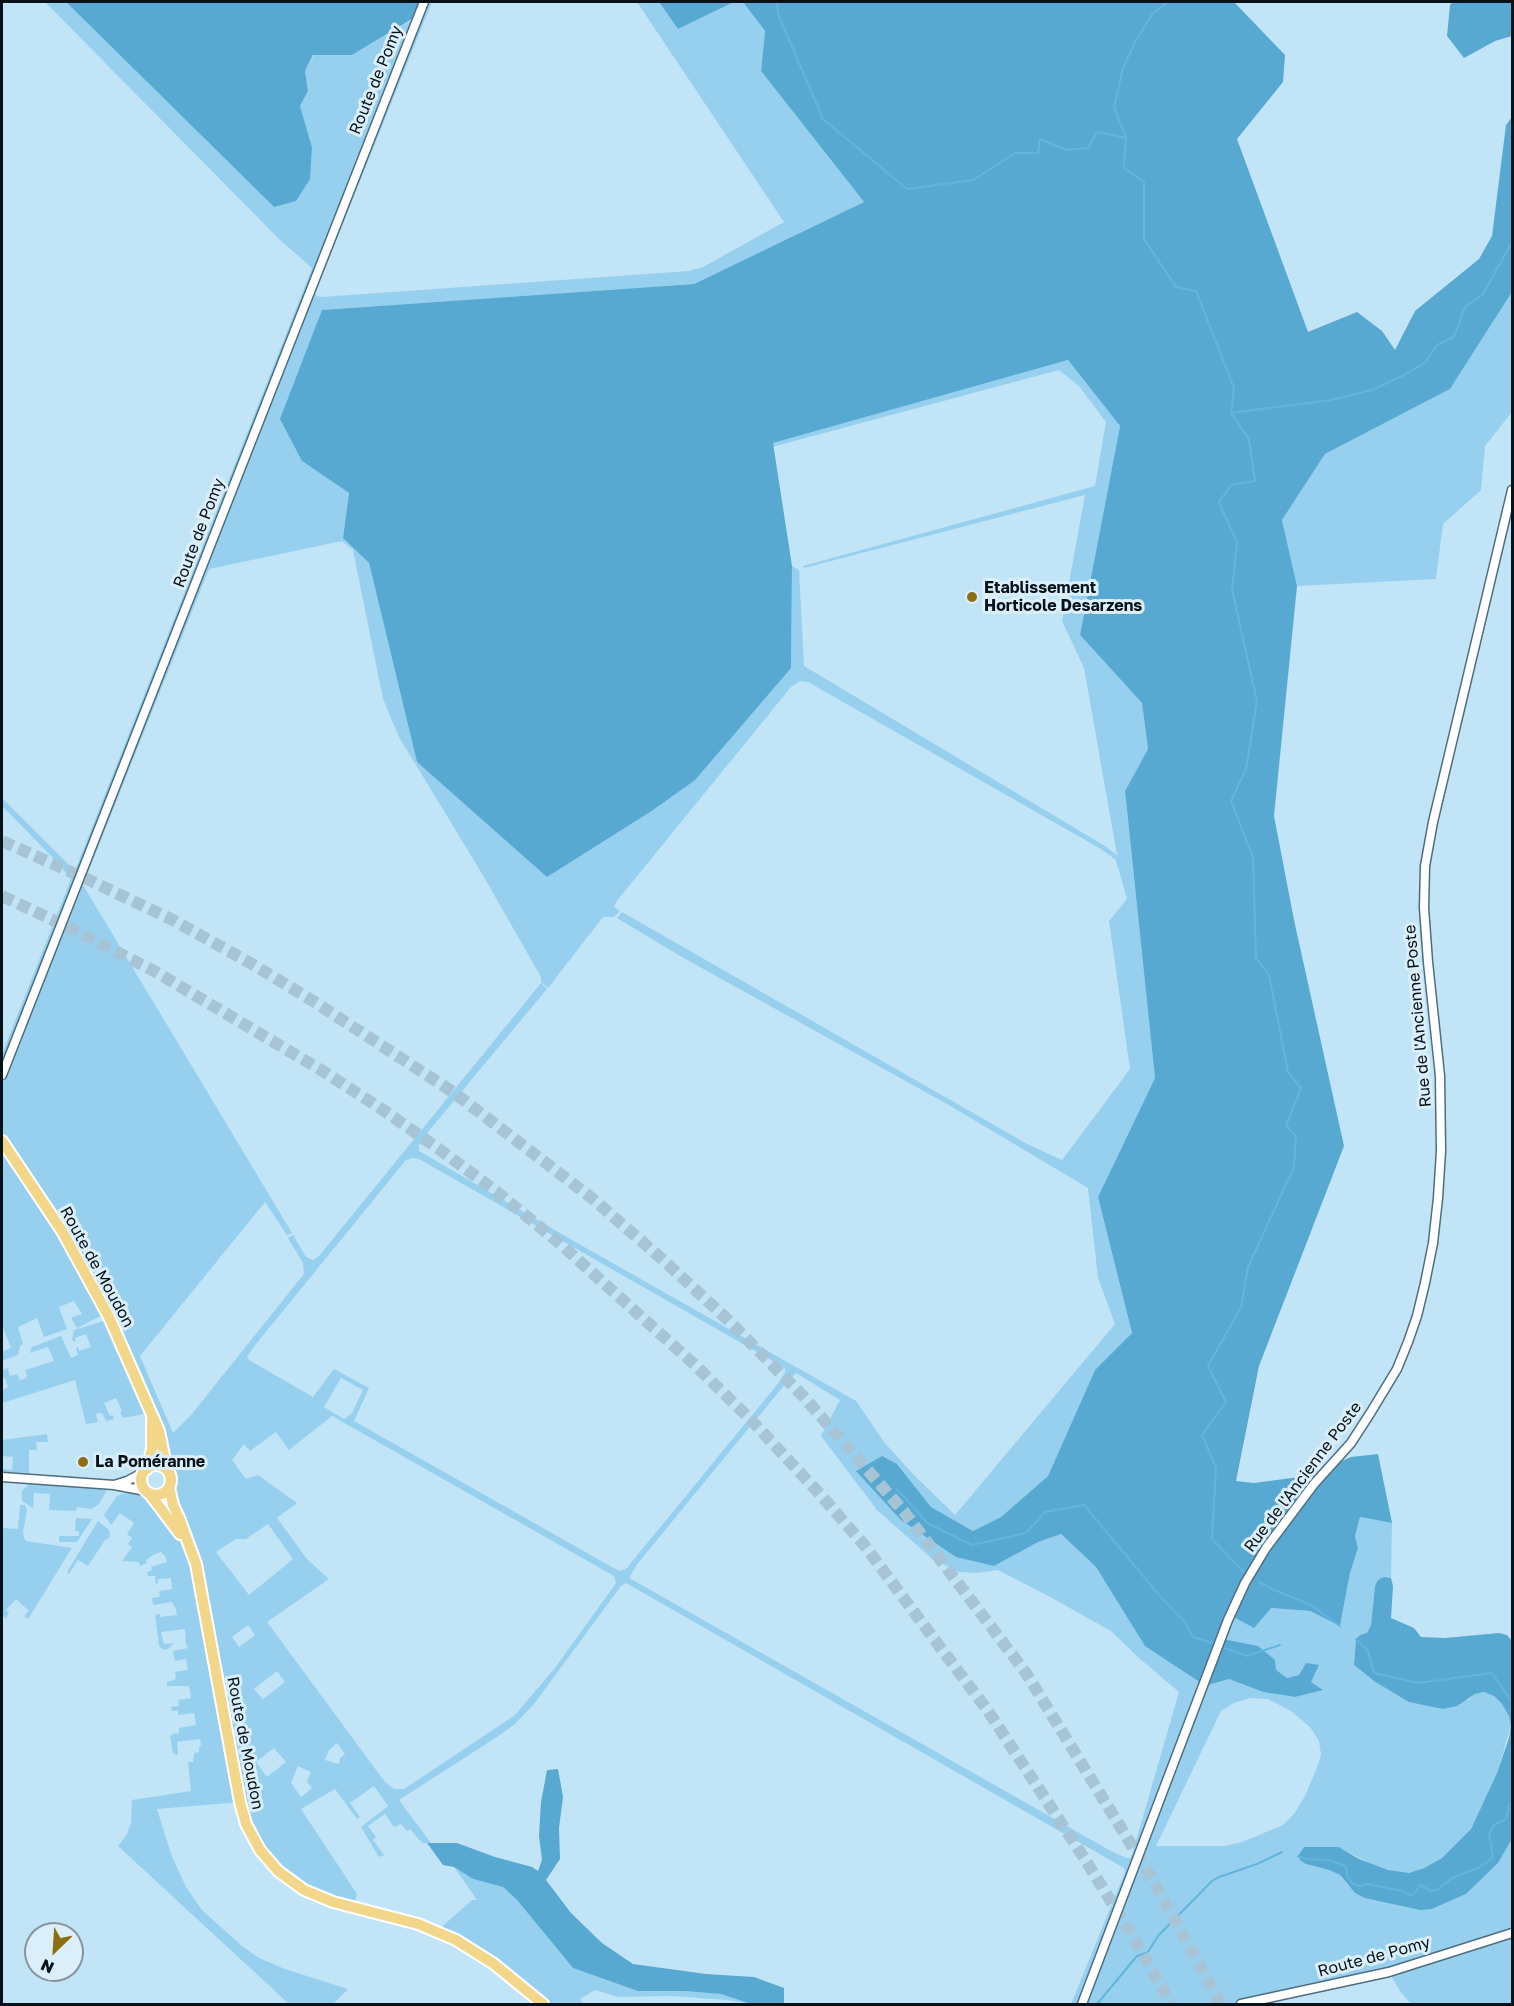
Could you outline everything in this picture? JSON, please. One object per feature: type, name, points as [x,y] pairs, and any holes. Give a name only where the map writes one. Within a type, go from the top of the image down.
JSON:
[{"type":"main road","name":"Route de Moudon","points":[[2,1141],[51,1212],[84,1269],[119,1338],[161,1436],[167,1470]]},
{"type":"main road","name":"Route de Moudon","points":[[145,1471],[152,1449],[152,1416]]},
{"type":"main road","points":[[151,1466],[159,1466],[167,1470],[171,1478],[170,1487],[161,1494],[148,1492],[141,1482],[145,1471],[151,1466]]},
{"type":"main road","name":"Route de Moudon","points":[[170,1487],[173,1505],[196,1564],[240,1802],[249,1830],[269,1861],[290,1881],[318,1896],[418,1924],[456,1940],[494,1964],[543,2004]]},
{"type":"main road","name":"Route de Moudon","points":[[148,1492],[176,1527],[196,1564]]},
{"type":"street","name":"Route de Pomy","points":[[2,1075],[424,2]]},
{"type":"street","name":"Rue de l'Ancienne Poste","points":[[1082,2004],[1228,1620],[1245,1583],[1273,1539],[1314,1484],[1350,1443],[1371,1412],[1397,1369],[1417,1316],[1433,1243],[1441,1151],[1440,1076],[1431,1003],[1424,908],[1425,866],[1433,822],[1512,490]]},
{"type":"street","points":[[114,1485],[145,1471]]},
{"type":"street","points":[[2,1477],[114,1485],[148,1492]]},
{"type":"street","name":"Route de Pomy","points":[[1241,2004],[1389,1972],[1512,1933]]},
{"type":"shaded area","points":[[45,2],[66,2],[274,207],[312,147],[300,106],[308,91],[305,71],[314,55],[352,55],[412,20],[419,2],[432,2],[315,293],[321,297],[689,271],[703,267],[784,222],[637,2],[659,2],[678,29],[734,2],[743,2],[765,31],[761,71],[864,202],[694,284],[323,310],[302,461],[349,493],[343,538],[369,563],[417,762],[479,816],[791,668],[792,566],[799,570],[804,666],[1117,855],[1084,668],[1062,621],[1085,495],[804,568],[803,566],[1095,486],[1106,422],[1079,386],[1059,370],[772,447],[772,443],[1068,360],[1120,426],[1080,635],[1142,703],[1148,749],[1125,791],[1155,1078],[1098,1197],[1132,1333],[1095,1370],[1048,1476],[1001,1517],[973,1531],[931,1507],[897,1464],[901,1520],[1038,1542],[1061,1534],[1096,1567],[1145,1645],[1201,1683],[1078,2004],[1071,2004],[1125,1872],[1124,1868],[626,1583],[621,1586],[534,1704],[515,1724],[399,1800],[431,1843],[422,1843],[410,1829],[407,1831],[401,1824],[394,1827],[385,1814],[368,1826],[376,1837],[373,1840],[384,1855],[379,1857],[361,1827],[388,1806],[374,1786],[350,1803],[360,1817],[357,1819],[335,1789],[301,1809],[357,1894],[354,1907],[306,1887],[281,1869],[264,1848],[247,1812],[196,1549],[173,1491],[174,1470],[103,1315],[77,1328],[71,1318],[82,1314],[74,1301],[59,1307],[67,1329],[44,1337],[37,1318],[18,1327],[23,1344],[20,1346],[18,1355],[2,1361],[2,1352],[11,1348],[2,1328],[2,1054],[71,879],[2,806],[2,798],[71,867],[76,868],[312,268],[279,239]],"holes":[[[342,541],[353,550],[383,699],[399,737],[484,877],[541,977],[541,982],[548,988],[603,917],[614,917],[620,911],[614,907],[616,902],[791,687],[800,681],[808,682],[1101,849],[1116,860],[1127,899],[1109,921],[1130,1069],[1062,1160],[1029,1145],[622,912],[617,918],[680,956],[947,1104],[1088,1188],[1098,1278],[1115,1324],[955,1515],[884,1442],[856,1401],[419,1151],[419,1145],[428,1132],[547,989],[541,983],[319,1256],[313,1260],[306,1257],[293,1235],[288,1238],[303,1263],[304,1274],[191,1415],[173,1433],[140,1356],[265,1202],[287,1235],[292,1233],[83,885],[209,569]],[[413,1158],[419,1159],[785,1368],[785,1373],[781,1378],[788,1381],[796,1373],[840,1400],[821,1436],[877,1510],[931,1558],[959,1572],[977,1573],[998,1570],[1052,1598],[1111,1631],[1179,1692],[1131,1858],[1111,1851],[631,1579],[630,1576],[638,1563],[786,1383],[780,1381],[626,1569],[619,1571],[354,1421],[369,1388],[334,1369],[313,1397],[249,1360],[247,1356],[406,1160]],[[341,1378],[363,1390],[352,1413],[344,1419],[324,1407]],[[332,1416],[614,1576],[616,1583],[555,1668],[515,1715],[404,1789],[394,1789],[385,1782],[267,1622],[329,1579],[307,1559],[277,1518],[297,1503],[258,1475],[246,1479],[232,1460],[244,1444],[250,1451],[276,1432],[289,1450]],[[268,1524],[293,1559],[249,1595],[216,1552],[236,1539],[246,1539]],[[248,1625],[255,1635],[239,1647],[232,1637]],[[277,1671],[285,1682],[263,1699],[254,1689]],[[337,1743],[345,1754],[340,1758],[339,1764],[325,1760],[329,1750]],[[274,1748],[286,1762],[267,1777],[256,1762]],[[298,1766],[311,1772],[307,1782],[312,1788],[301,1797],[291,1783]]]},
{"type":"shaded area","points":[[66,2],[419,2],[412,19],[352,55],[313,55],[305,71],[308,91],[300,106],[312,147],[310,179],[296,201],[274,207]]},
{"type":"shaded area","points":[[659,2],[734,2],[678,29]]},
{"type":"shaded area","points":[[743,2],[1234,2],[1285,55],[1283,82],[1237,139],[1308,332],[1357,312],[1382,331],[1395,350],[1415,311],[1479,259],[1492,236],[1506,125],[1512,117],[1512,292],[1450,389],[1325,454],[1282,520],[1297,586],[1274,816],[1294,920],[1344,1146],[1259,1366],[1236,1481],[1254,1483],[1307,1476],[1351,1457],[1378,1454],[1392,1523],[1360,1517],[1355,1536],[1358,1548],[1350,1573],[1340,1626],[1310,1611],[1271,1608],[1254,1628],[1230,1615],[1222,1639],[1258,1646],[1275,1660],[1276,1670],[1287,1678],[1299,1675],[1306,1663],[1319,1665],[1311,1682],[1323,1690],[1295,1697],[1263,1692],[1229,1679],[1208,1685],[1201,1683],[1145,1646],[1096,1567],[1061,1534],[1038,1542],[994,1566],[956,1557],[901,1520],[856,1471],[882,1456],[897,1464],[931,1507],[973,1531],[1001,1517],[1048,1476],[1095,1370],[1132,1333],[1098,1197],[1155,1078],[1125,791],[1148,749],[1142,703],[1080,635],[1120,426],[1068,360],[773,443],[792,566],[791,668],[695,780],[653,810],[547,877],[417,762],[369,563],[343,538],[349,493],[302,461],[280,419],[322,310],[694,284],[864,202],[761,71],[765,31]]},
{"type":"shaded area","points":[[1452,2],[1512,2],[1512,36],[1495,41],[1464,58],[1447,36]]},
{"type":"shaded area","points":[[1512,292],[1512,412],[1485,446],[1481,490],[1443,524],[1436,579],[1297,586],[1282,520],[1325,454],[1450,389]]},
{"type":"shaded area","points":[[104,1321],[144,1414],[123,1418],[116,1398],[104,1403],[110,1416],[113,1415],[114,1419],[106,1421],[102,1413],[96,1414],[98,1422],[86,1424],[75,1380],[2,1403],[2,1390],[8,1387],[5,1378],[2,1379],[2,1366],[3,1370],[10,1367],[8,1369],[10,1376],[17,1374],[20,1380],[26,1378],[25,1370],[54,1361],[48,1347],[30,1353],[32,1347],[61,1336],[71,1358],[78,1355],[76,1348],[78,1347],[79,1351],[91,1347],[86,1334],[75,1338],[76,1342],[72,1340],[74,1330]]},
{"type":"shaded area","points":[[47,1434],[48,1442],[36,1442],[37,1450],[29,1450],[29,1473],[2,1472],[2,1469],[12,1470],[13,1457],[2,1456],[2,1440]]},
{"type":"shaded area","points":[[29,1484],[107,1490],[99,1504],[91,1509],[77,1507],[76,1511],[49,1510],[50,1494],[34,1493],[33,1508],[22,1501],[22,1491]]},
{"type":"shaded area","points":[[131,1492],[145,1496],[169,1522],[180,1540],[190,1565],[240,1802],[157,1809],[171,1854],[186,1887],[202,1910],[242,1946],[259,1958],[285,1969],[348,1989],[333,2004],[289,2004],[118,1846],[127,1834],[131,1823],[132,1800],[191,1791],[188,1762],[193,1762],[194,1753],[199,1752],[201,1745],[200,1739],[177,1742],[178,1754],[173,1753],[170,1737],[172,1734],[179,1733],[179,1728],[196,1725],[194,1713],[178,1715],[178,1710],[172,1711],[171,1707],[179,1706],[178,1700],[191,1698],[189,1686],[167,1686],[167,1682],[176,1679],[175,1672],[188,1670],[186,1659],[175,1661],[173,1651],[188,1648],[185,1629],[161,1632],[164,1644],[174,1643],[164,1650],[159,1646],[155,1615],[160,1614],[160,1617],[177,1615],[172,1602],[153,1605],[152,1598],[160,1597],[159,1591],[172,1589],[171,1578],[158,1579],[156,1584],[155,1576],[148,1576],[147,1572],[152,1570],[151,1567],[167,1562],[165,1556],[161,1552],[153,1555],[146,1560],[147,1563],[140,1566],[139,1562],[122,1561],[132,1547],[128,1544],[132,1538],[127,1534],[134,1523],[120,1513],[111,1525],[104,1515],[116,1497]]},
{"type":"shaded area","points":[[20,1505],[25,1505],[27,1510],[23,1532],[26,1541],[72,1548],[28,1619],[24,1616],[29,1611],[16,1599],[6,1610],[9,1612],[6,1619],[2,1617],[2,1528],[18,1529]]},
{"type":"shaded area","points":[[1360,1517],[1392,1523],[1391,1578],[1384,1578],[1375,1586],[1371,1625],[1367,1634],[1360,1635],[1356,1639],[1354,1665],[1374,1681],[1468,1700],[1475,1694],[1484,1692],[1494,1696],[1502,1704],[1509,1716],[1511,1726],[1497,1773],[1471,1829],[1442,1858],[1409,1873],[1397,1873],[1374,1866],[1339,1847],[1306,1864],[1340,1875],[1348,1886],[1365,1898],[1389,1901],[1404,1907],[1432,1909],[1466,1894],[1498,1863],[1512,1839],[1512,2004],[1411,2004],[1389,1972],[1241,2004],[1085,2004],[1208,1685],[1229,1679],[1263,1692],[1295,1697],[1322,1689],[1311,1682],[1318,1665],[1299,1675],[1287,1678],[1222,1639],[1231,1615],[1271,1608],[1310,1611],[1340,1626],[1350,1573],[1358,1548],[1355,1536]],"holes":[[[1250,1698],[1268,1699],[1291,1711],[1310,1727],[1319,1741],[1321,1755],[1318,1765],[1305,1796],[1294,1814],[1283,1825],[1242,1842],[1225,1846],[1156,1846],[1221,1711],[1234,1703]]]},
{"type":"shaded area","points":[[76,1518],[92,1519],[77,1542],[59,1542],[59,1536],[79,1536],[79,1531],[75,1531]]},
{"type":"shaded area","points":[[98,1521],[110,1532],[109,1538],[105,1540],[88,1566],[78,1560],[69,1574],[67,1572]]},
{"type":"shaded area","points":[[1384,1577],[1391,1578],[1393,1586],[1391,1618],[1414,1628],[1421,1637],[1445,1638],[1499,1633],[1507,1635],[1512,1641],[1512,1839],[1498,1863],[1466,1894],[1432,1909],[1420,1910],[1365,1898],[1355,1893],[1340,1875],[1306,1864],[1298,1856],[1304,1847],[1339,1847],[1359,1859],[1388,1870],[1409,1873],[1442,1858],[1471,1829],[1497,1773],[1509,1738],[1511,1726],[1509,1716],[1494,1696],[1484,1692],[1475,1694],[1457,1706],[1443,1709],[1409,1702],[1374,1681],[1354,1665],[1356,1639],[1367,1633],[1371,1625],[1375,1586],[1378,1580]]},
{"type":"shaded area","points":[[558,1769],[563,1797],[559,1828],[560,1859],[546,1880],[571,1913],[602,1943],[633,1964],[706,1974],[754,1977],[784,1988],[784,2003],[751,2004],[721,1994],[638,1991],[573,1968],[517,1900],[503,1887],[473,1879],[454,1867],[443,1865],[427,1843],[457,1843],[532,1867],[538,1871],[542,1860],[539,1836],[541,1802],[547,1770]]},
{"type":"shaded area","points":[[454,1867],[473,1879],[503,1887],[517,1900],[573,1968],[684,1991],[721,1994],[751,2004],[671,1996],[618,1997],[595,1990],[580,1999],[584,2004],[543,2004],[513,1978],[437,1931],[472,1900],[477,1900]]},
{"type":"waterway","points":[[777,2],[778,14],[823,119],[907,189],[973,180],[1015,153],[1038,153],[1040,139],[1066,150],[1088,148],[1097,132],[1126,138]]},
{"type":"waterway","points":[[1168,2],[1153,13],[1135,42],[1123,68],[1114,107],[1126,138],[1124,168],[1144,182],[1144,239],[1176,287],[1196,291],[1234,388],[1231,413]]},
{"type":"waterway","points":[[1244,1572],[1212,1539],[1216,1468],[1202,1435],[1226,1402],[1208,1366],[1241,1307],[1248,1267],[1294,1167],[1296,1136],[1286,1126],[1301,1088],[1288,1072],[1269,975],[1256,958],[1253,857],[1231,801],[1246,769],[1257,701],[1232,589],[1237,543],[1219,502],[1231,485],[1255,481],[1249,440],[1231,413],[1331,400],[1372,390],[1425,363],[1437,345],[1454,337],[1465,307],[1483,294],[1512,242]]},
{"type":"waterway","points":[[897,1489],[927,1523],[972,1545],[1026,1533],[1045,1512],[1084,1505],[1159,1595],[1185,1622],[1193,1637],[1212,1643]]},
{"type":"waterway","points":[[1259,1582],[1311,1605],[1340,1626]]},
{"type":"waterway","points":[[1356,1639],[1368,1651],[1374,1673],[1418,1683],[1492,1673],[1512,1702]]},
{"type":"waterway","points":[[1225,1648],[1247,1656],[1280,1645]]},
{"type":"waterway","points":[[1298,1856],[1306,1859],[1329,1860],[1343,1865],[1352,1883],[1359,1886],[1367,1884],[1403,1891],[1409,1895],[1414,1894],[1420,1885],[1431,1891],[1437,1890],[1452,1878],[1478,1868],[1490,1860],[1493,1856],[1489,1834],[1494,1825],[1506,1819],[1509,1805],[1512,1803]]},
{"type":"waterway","points":[[1097,2004],[1137,1956],[1148,1952],[1158,1936],[1212,1881],[1282,1852]]},
{"type":"tunnel","points":[[2,841],[173,920],[313,1001],[453,1092],[593,1199],[728,1320],[803,1396],[905,1513],[1026,1673],[1148,1872],[1221,2004]]},
{"type":"tunnel","points":[[2,896],[156,972],[326,1073],[383,1110],[497,1192],[557,1241],[695,1365],[753,1422],[865,1546],[988,1711],[1086,1861],[1171,2004]]},
{"type":"place","name":"Etablissement Horticole Desarzens","points":[[972,597]]},
{"type":"place","name":"La Poméranne","points":[[83,1462]]}]
